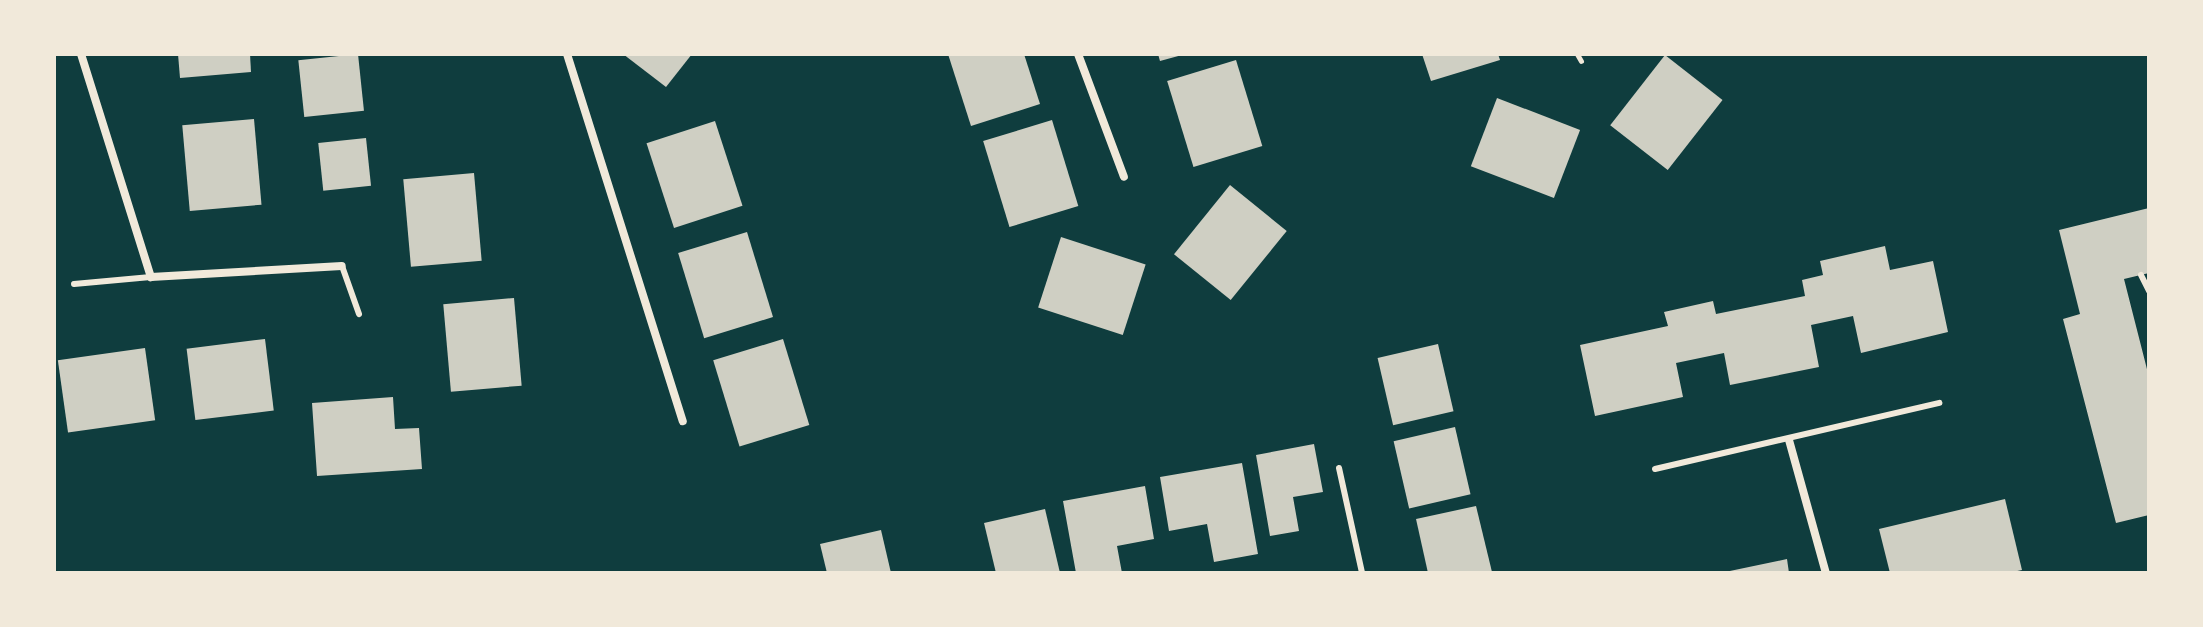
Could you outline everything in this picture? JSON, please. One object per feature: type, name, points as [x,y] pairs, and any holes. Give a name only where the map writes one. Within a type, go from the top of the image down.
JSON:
[{"type":"street","points":[[81,54],[151,277],[342,266]]},
{"type":"street","points":[[567,54],[683,421]]},
{"type":"street","points":[[1078,54],[1124,177]]},
{"type":"street","points":[[1789,440],[1826,573]]},
{"type":"lane","points":[[342,266],[359,314]]},
{"type":"lane","points":[[2141,275],[2149,291]]},
{"type":"lane","points":[[74,284],[151,277]]},
{"type":"lane","points":[[1655,469],[1939,403]]},
{"type":"lane","points":[[1339,468],[1362,573]]},
{"type":"path","points":[[1577,54],[1581,61]]},
{"type":"building","points":[[178,54],[250,54],[251,72],[180,78]]},
{"type":"building","points":[[358,54],[364,111],[304,117],[298,60]]},
{"type":"building","points":[[623,54],[692,54],[666,87]]},
{"type":"building","points":[[948,54],[1024,54],[1040,104],[971,126]]},
{"type":"building","points":[[1158,54],[1182,54],[1182,55],[1160,61]]},
{"type":"building","points":[[1422,54],[1498,54],[1500,60],[1431,81]]},
{"type":"building","points":[[1665,55],[1723,100],[1668,170],[1610,125]]},
{"type":"building","points":[[1236,60],[1262,146],[1193,167],[1167,81]]},
{"type":"building","points":[[1497,98],[1580,130],[1554,198],[1471,166]]},
{"type":"building","points":[[254,119],[261,205],[190,211],[182,125]]},
{"type":"building","points":[[1052,120],[1078,206],[1009,227],[983,141]]},
{"type":"building","points":[[715,121],[743,206],[674,228],[647,143]]},
{"type":"building","points":[[366,138],[371,186],[323,191],[318,143]]},
{"type":"building","points":[[474,173],[482,261],[411,267],[403,179]]},
{"type":"building","points":[[1230,185],[1287,231],[1231,300],[1174,254]]},
{"type":"building","points":[[2149,208],[2149,273],[2124,279],[2149,377],[2149,515],[2116,523],[2063,319],[2080,314],[2059,230]]},
{"type":"building","points":[[747,232],[773,317],[704,338],[678,253]]},
{"type":"building","points":[[1061,237],[1146,265],[1123,335],[1038,307]]},
{"type":"building","points":[[1885,246],[1890,270],[1933,261],[1948,332],[1861,353],[1853,316],[1811,325],[1819,367],[1730,385],[1724,353],[1676,363],[1683,397],[1595,416],[1580,345],[1668,326],[1664,312],[1713,301],[1716,314],[1805,296],[1802,280],[1823,275],[1820,261]]},
{"type":"building","points":[[514,298],[522,386],[451,392],[443,304]]},
{"type":"building","points":[[265,339],[274,410],[195,420],[187,349]]},
{"type":"building","points":[[783,339],[809,425],[740,446],[713,360]]},
{"type":"building","points":[[1438,344],[1454,411],[1393,425],[1378,358]]},
{"type":"building","points":[[145,348],[155,420],[68,433],[58,360]]},
{"type":"building","points":[[393,397],[395,429],[419,428],[422,469],[317,476],[312,403]]},
{"type":"building","points":[[1455,427],[1471,494],[1409,508],[1394,441]]},
{"type":"building","points":[[1314,444],[1323,492],[1293,497],[1299,531],[1270,536],[1256,455]]},
{"type":"building","points":[[1242,463],[1258,554],[1214,562],[1207,524],[1169,531],[1160,477]]},
{"type":"building","points":[[1145,486],[1154,539],[1117,546],[1122,573],[1076,573],[1063,501]]},
{"type":"building","points":[[2005,499],[2022,570],[2008,573],[1890,573],[1879,529]]},
{"type":"building","points":[[1476,506],[1492,572],[1428,573],[1416,519]]},
{"type":"building","points":[[1045,509],[1060,573],[996,573],[984,523]]},
{"type":"building","points":[[881,530],[891,573],[827,573],[820,544]]},
{"type":"building","points":[[1787,559],[1789,573],[1725,573],[1725,572]]}]
